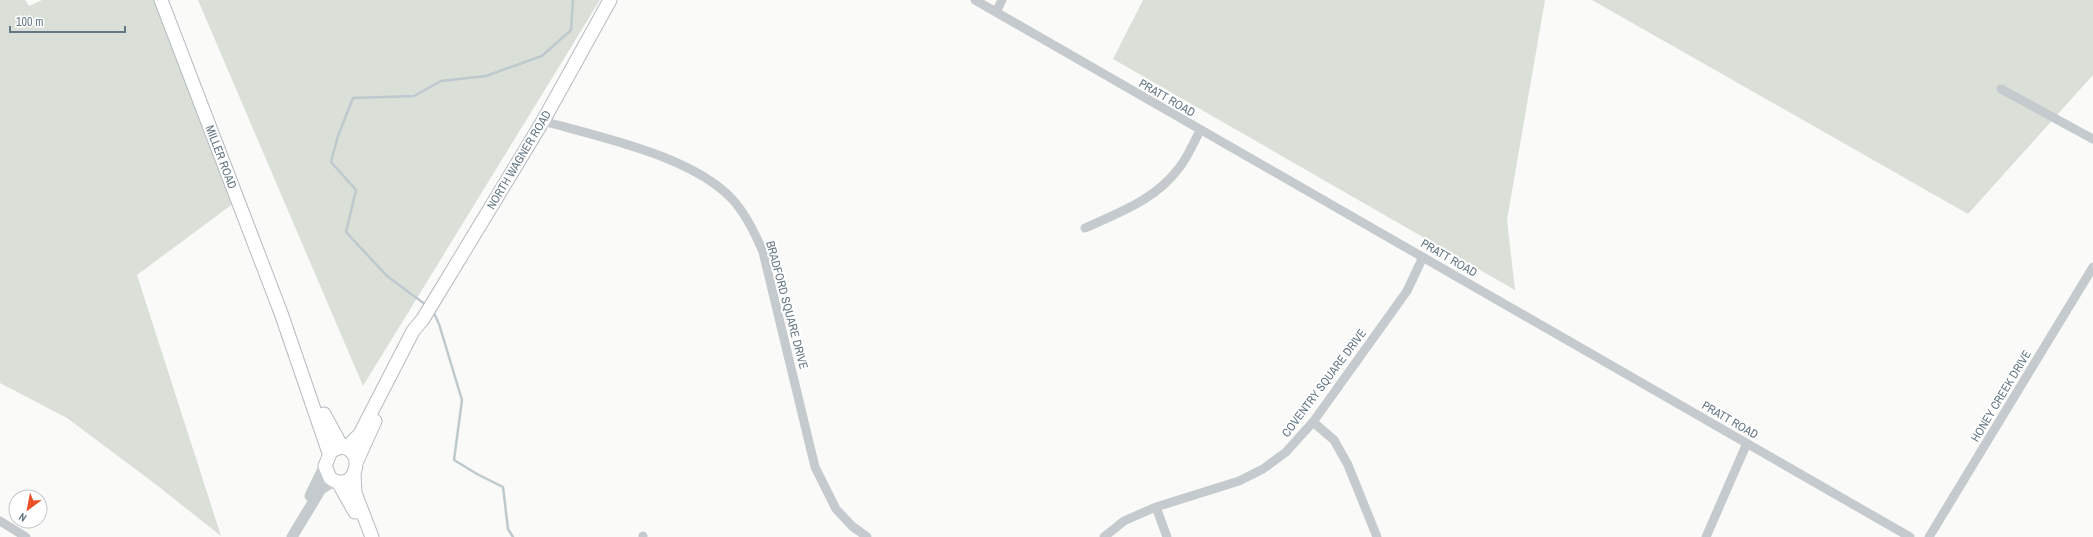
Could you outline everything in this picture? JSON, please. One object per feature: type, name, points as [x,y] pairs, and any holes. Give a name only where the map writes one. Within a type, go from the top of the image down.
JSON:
[{"type":"main road","name":"MILLER ROAD","points":[[161,0],[281,313],[328,458]]},
{"type":"main road","name":"NORTH WAGNER ROAD","points":[[344,447],[360,434],[413,331],[428,312],[543,120],[610,0]]},
{"type":"main road","name":"NORTH WAGNER ROAD","points":[[355,468],[379,412],[422,327],[428,312]]},
{"type":"main road","name":"MILLER ROAD","points":[[281,313],[290,330],[326,420],[344,447]]},
{"type":"main road","points":[[365,537],[353,508],[336,482],[327,474],[328,458],[336,448],[344,447],[353,454],[355,468],[355,493],[372,537]]},
{"type":"main road","points":[[336,482],[345,482],[355,468]]},
{"type":"street","name":"PRATT ROAD","points":[[975,0],[1910,537]]},
{"type":"street","points":[[996,12],[1002,0]]},
{"type":"street","points":[[2001,89],[2093,139]]},
{"type":"street","name":"BRADFORD SQUARE DRIVE","points":[[543,120],[661,156],[711,182],[732,199],[751,225],[763,252],[815,467],[836,509],[852,526],[867,537]]},
{"type":"street","points":[[1085,228],[1121,213],[1149,198],[1164,186],[1180,167],[1200,130]]},
{"type":"street","name":"COVENTRY SQUARE DRIVE","points":[[1104,537],[1124,521],[1191,495],[1219,489],[1263,469],[1286,452],[1313,422],[1407,291],[1423,257]]},
{"type":"street","name":"HONEY CREEK DRIVE","points":[[1929,537],[2093,267]]},
{"type":"street","points":[[1313,422],[1334,440],[1338,446],[1348,465],[1377,537]]},
{"type":"street","points":[[1706,537],[1747,444]]},
{"type":"street","points":[[307,510],[306,505],[328,458]]},
{"type":"street","points":[[292,537],[321,489],[336,482]]},
{"type":"street","points":[[1156,508],[1167,537]]},
{"type":"street","points":[[0,521],[26,537]]},
{"type":"shaded area","points":[[0,0],[25,0],[29,6],[42,0],[160,0],[238,200],[137,275],[221,536],[154,483],[67,418],[0,383]]},
{"type":"shaded area","points":[[198,0],[600,0],[363,386]]},
{"type":"shaded area","points":[[1143,0],[1545,0],[1507,220],[1515,290],[1113,59]]},
{"type":"shaded area","points":[[1592,0],[2093,0],[2093,75],[1968,214]]},
{"type":"waterway","points":[[426,305],[387,276],[346,232],[356,190],[331,162],[338,136],[353,98],[414,96],[441,81],[486,76],[542,56],[571,30],[573,0]]},
{"type":"waterway","points":[[433,311],[439,324],[462,400],[454,460],[503,487],[508,529],[513,537]]}]
